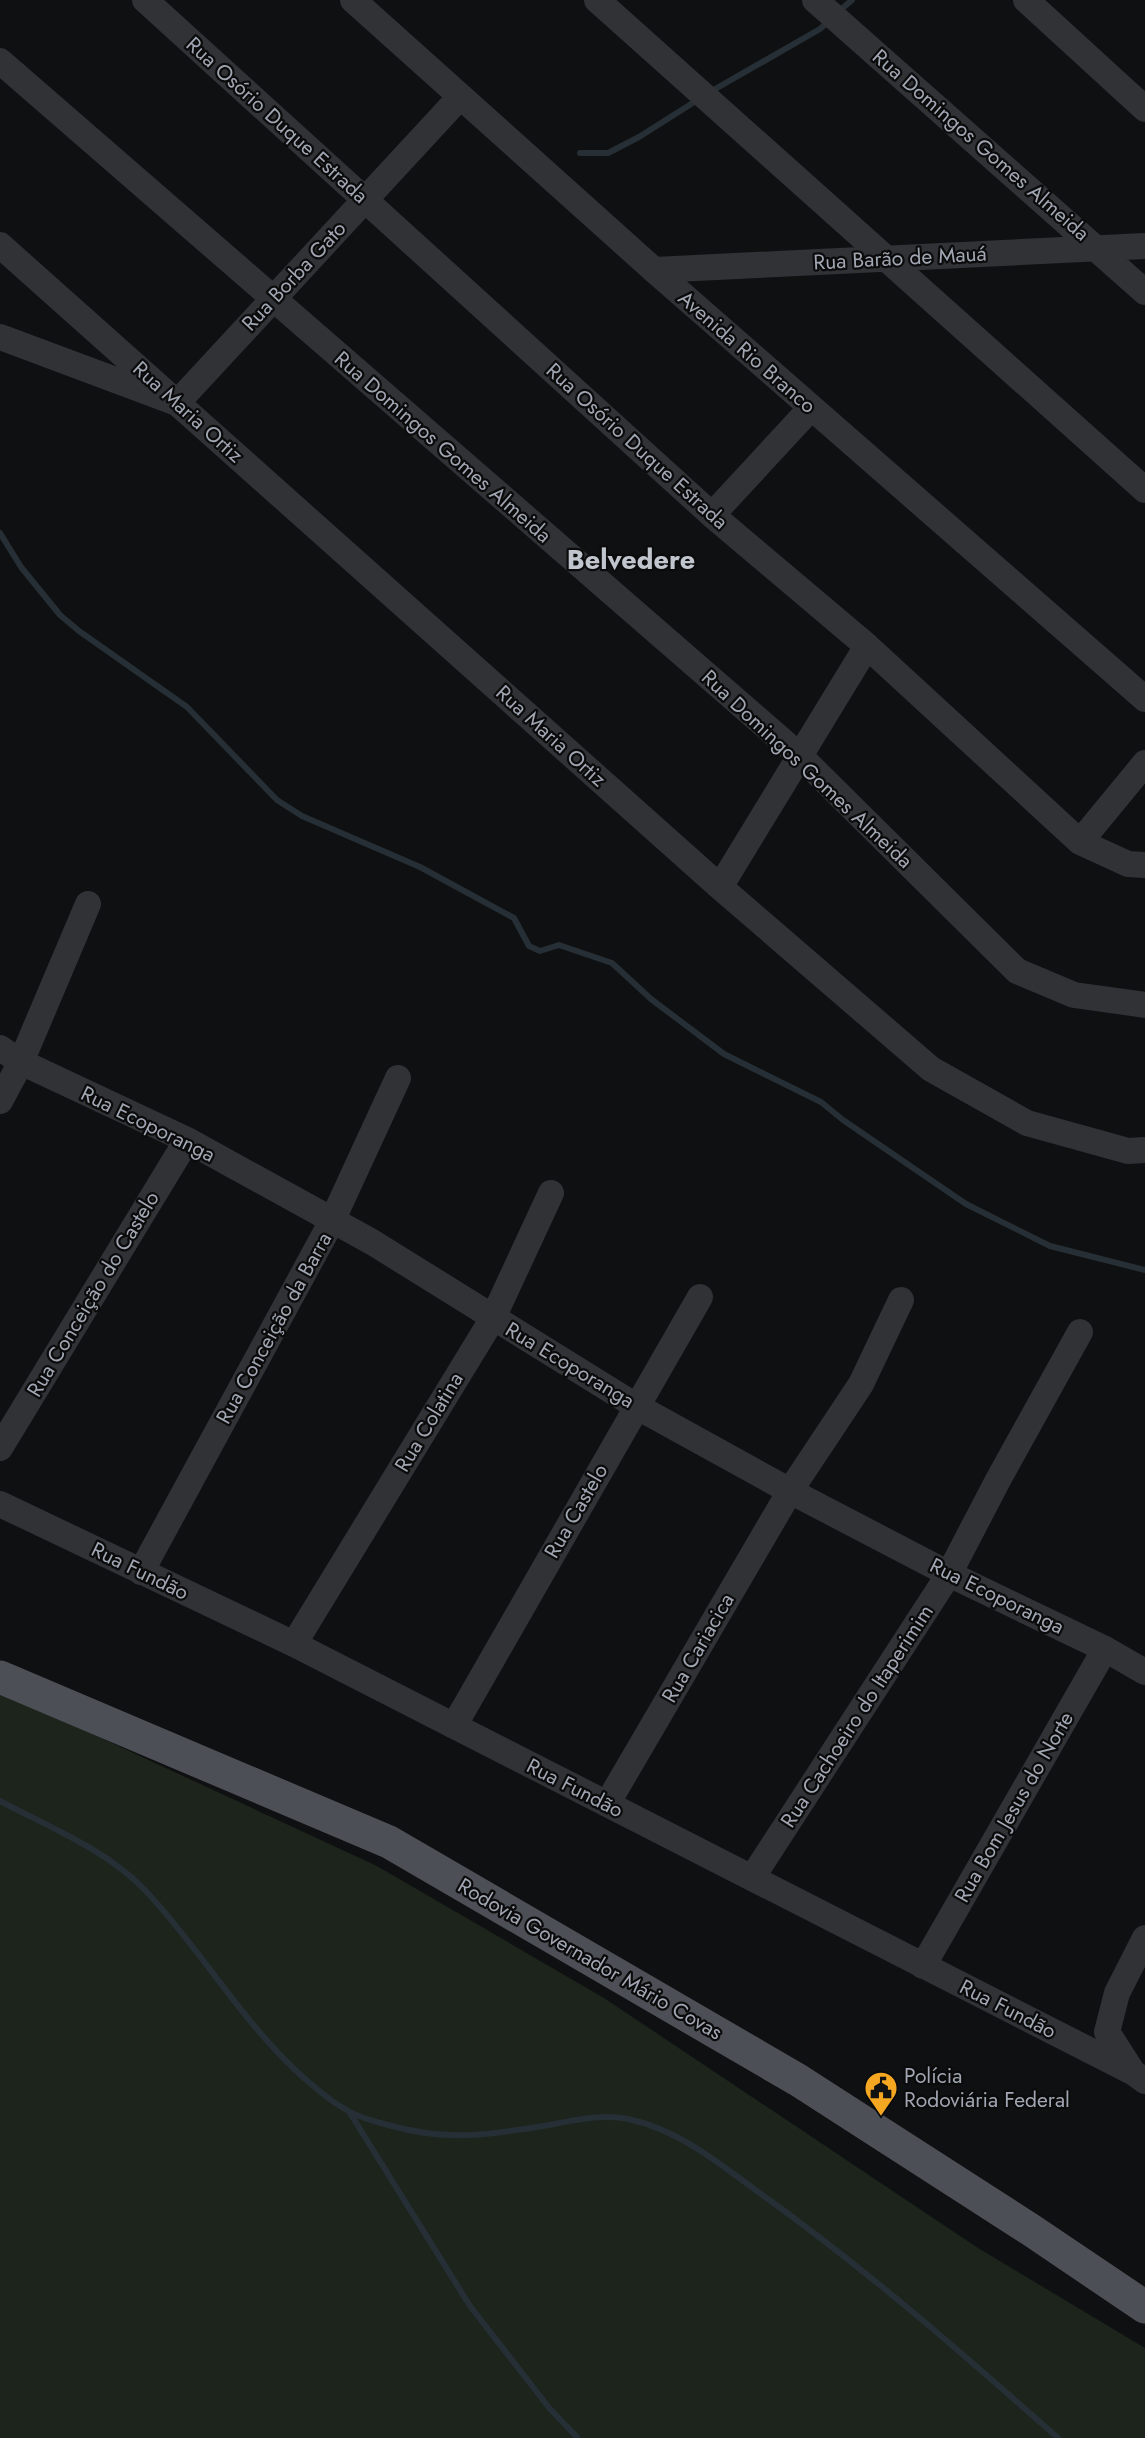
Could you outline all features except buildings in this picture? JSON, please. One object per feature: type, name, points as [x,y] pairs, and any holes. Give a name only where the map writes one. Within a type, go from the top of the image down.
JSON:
[{"type":"main road","name":"Rodovia Governador Mário Covas","points":[[0,1677],[389,1842],[798,2079],[1145,2307]]},
{"type":"street","name":"Rua Osório Duque Estrada","points":[[145,0],[712,515],[867,646],[1080,842],[1128,864],[1145,865]]},
{"type":"street","name":"Avenida Rio Branco","points":[[353,0],[654,270],[1145,699]]},
{"type":"street","points":[[597,0],[1145,490]]},
{"type":"street","name":"Rua Domingos Gomes Almeida","points":[[815,0],[1145,292]]},
{"type":"street","points":[[1026,0],[1145,109]]},
{"type":"street","name":"Rua Domingos Gomes Almeida","points":[[0,61],[800,756],[1017,971],[1074,995],[1145,1005]]},
{"type":"street","name":"Rua Borba Gato","points":[[177,403],[460,96]]},
{"type":"street","name":"Rua Maria Ortiz","points":[[0,245],[720,887],[931,1069],[1027,1123],[1139,1152]]},
{"type":"street","name":"Rua Barão de Mauá","points":[[654,270],[1145,246]]},
{"type":"street","points":[[0,337],[177,403]]},
{"type":"street","points":[[712,515],[812,408]]},
{"type":"street","points":[[720,887],[867,646]]},
{"type":"street","points":[[1080,842],[1145,763]]},
{"type":"street","points":[[0,1101],[21,1062],[88,904]]},
{"type":"street","name":"Rua Ecoporanga","points":[[0,1048],[21,1062],[187,1140],[372,1242],[636,1406],[790,1491],[950,1574],[1105,1649],[1145,1672]]},
{"type":"street","name":"Rua Conceição da Barra","points":[[141,1572],[332,1221],[398,1078]]},
{"type":"street","name":"Rua Conceição do Castelo","points":[[0,1448],[187,1140]]},
{"type":"street","name":"Rua Colatina","points":[[294,1644],[493,1318],[551,1193]]},
{"type":"street","name":"Rua Castelo","points":[[454,1726],[700,1297]]},
{"type":"street","name":"Rua Cariacica","points":[[607,1804],[790,1491],[861,1384],[901,1300]]},
{"type":"street","name":"Rua Cachoeiro do Itaperimim","points":[[752,1878],[950,1574],[998,1480],[1080,1332]]},
{"type":"street","name":"Rua Fundão","points":[[0,1504],[294,1644],[1139,2077]]},
{"type":"street","name":"Rua Bom Jesus do Norte","points":[[923,1966],[1105,1649]]},
{"type":"street","points":[[1139,2077],[1107,2032],[1117,1993],[1145,1938]]},
{"type":"shaded area","points":[[0,1691],[377,1866],[604,1998],[978,2248],[1145,2348],[1145,2438],[0,2438]]},
{"type":"waterway","points":[[837,13],[852,0]]},
{"type":"waterway","points":[[710,92],[820,29],[830,20]]},
{"type":"waterway","points":[[580,153],[608,153],[639,137],[699,99]]},
{"type":"waterway","points":[[0,533],[21,567],[60,615],[79,631],[187,707],[277,800],[302,816],[420,867],[514,918],[529,946],[540,951],[559,945],[612,963],[651,999],[724,1054],[821,1102],[843,1120],[966,1204],[1050,1246],[1145,1270]]},
{"type":"waterway","points":[[0,1801],[94,1850],[129,1875],[165,1912],[261,2034],[304,2078],[339,2106],[371,2120],[430,2134],[487,2134],[601,2117],[632,2120],[667,2132],[716,2161],[838,2252],[950,2343],[1058,2438]]},
{"type":"waterway","points":[[350,2113],[470,2306],[550,2409],[577,2437]]},
{"type":"place","name":"Polícia Rodoviária Federal","points":[[881,2117]]},
{"type":"district","name":"Belvedere","points":[[631,560]]}]
